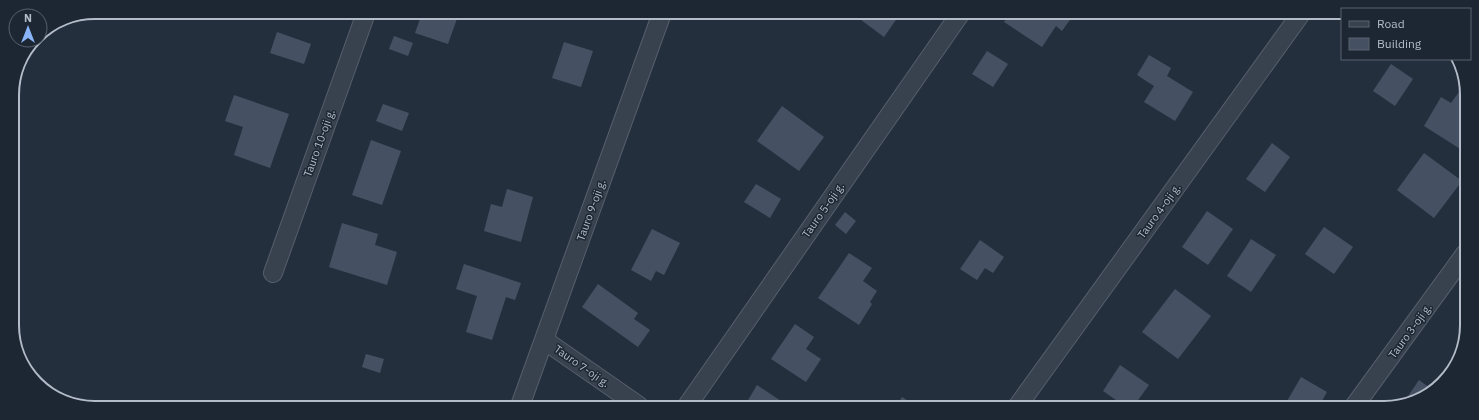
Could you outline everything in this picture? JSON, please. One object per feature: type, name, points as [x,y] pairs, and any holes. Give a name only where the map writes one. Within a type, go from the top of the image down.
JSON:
[{"type":"street","name":"Tauro 10-oji g.","points":[[273,273],[364,19]]},
{"type":"street","name":"Tauro 9-oji g.","points":[[522,401],[660,19]]},
{"type":"street","name":"Tauro 5-oji g.","points":[[690,401],[957,19]]},
{"type":"street","name":"Tauro 4-oji g.","points":[[1021,401],[1297,19]]},
{"type":"street","name":"Tauro 3-oji g.","points":[[1358,401],[1460,261]]},
{"type":"street","name":"Tauro 7-oji g.","points":[[544,340],[632,401]]},
{"type":"building","points":[[420,19],[457,19],[448,44],[415,33]]},
{"type":"building","points":[[860,19],[897,19],[884,37]]},
{"type":"building","points":[[1006,19],[1070,19],[1062,31],[1056,26],[1042,47],[1004,22]]},
{"type":"building","points":[[277,32],[311,44],[304,64],[270,53]]},
{"type":"building","points":[[394,36],[413,43],[408,56],[389,49]]},
{"type":"building","points":[[564,42],[593,51],[581,87],[552,78]]},
{"type":"building","points":[[987,51],[1008,64],[993,87],[972,74]]},
{"type":"building","points":[[1149,55],[1171,68],[1167,76],[1193,92],[1175,121],[1144,102],[1154,86],[1137,75]]},
{"type":"building","points":[[1391,64],[1413,79],[1395,106],[1373,91]]},
{"type":"building","points":[[1460,92],[1460,149],[1424,126],[1441,97],[1451,103]]},
{"type":"building","points":[[234,95],[289,114],[270,168],[234,155],[243,127],[225,121]]},
{"type":"building","points":[[383,104],[409,113],[402,131],[376,121]]},
{"type":"building","points":[[782,106],[824,137],[799,171],[757,141]]},
{"type":"building","points":[[371,140],[401,151],[382,205],[352,195]]},
{"type":"building","points":[[1272,143],[1290,157],[1265,192],[1246,179]]},
{"type":"building","points":[[1424,153],[1460,180],[1460,184],[1434,218],[1397,190]]},
{"type":"building","points":[[756,184],[781,199],[770,218],[744,202]]},
{"type":"building","points":[[507,189],[533,197],[521,242],[484,231],[491,204],[502,207]]},
{"type":"building","points":[[1207,211],[1233,229],[1208,265],[1182,247]]},
{"type":"building","points":[[845,212],[856,221],[846,234],[835,225]]},
{"type":"building","points":[[342,223],[378,234],[375,245],[397,252],[387,285],[329,267]]},
{"type":"building","points":[[1324,227],[1353,247],[1334,274],[1305,254]]},
{"type":"building","points":[[652,229],[680,243],[664,275],[656,271],[651,281],[631,270]]},
{"type":"building","points":[[1251,239],[1276,255],[1251,292],[1227,276]]},
{"type":"building","points":[[980,240],[1004,257],[993,273],[985,268],[977,280],[960,269]]},
{"type":"building","points":[[849,253],[872,268],[863,281],[877,291],[870,302],[872,304],[859,325],[818,298]]},
{"type":"building","points":[[464,264],[521,283],[515,300],[506,297],[492,340],[466,332],[477,296],[456,289]]},
{"type":"building","points":[[598,284],[638,313],[634,319],[650,330],[638,347],[582,307]]},
{"type":"building","points":[[1175,289],[1211,316],[1178,359],[1142,332]]},
{"type":"building","points":[[795,324],[814,337],[806,349],[821,359],[806,382],[771,359]]},
{"type":"building","points":[[366,354],[384,359],[380,373],[362,367]]},
{"type":"building","points":[[1120,365],[1149,385],[1137,401],[1117,401],[1103,391]]},
{"type":"building","points":[[1301,377],[1327,392],[1322,401],[1287,401]]},
{"type":"building","points":[[1419,380],[1428,387],[1417,393],[1407,397]]},
{"type":"building","points":[[757,385],[781,401],[748,401]]},
{"type":"building","points":[[902,397],[908,401],[900,401]]}]
